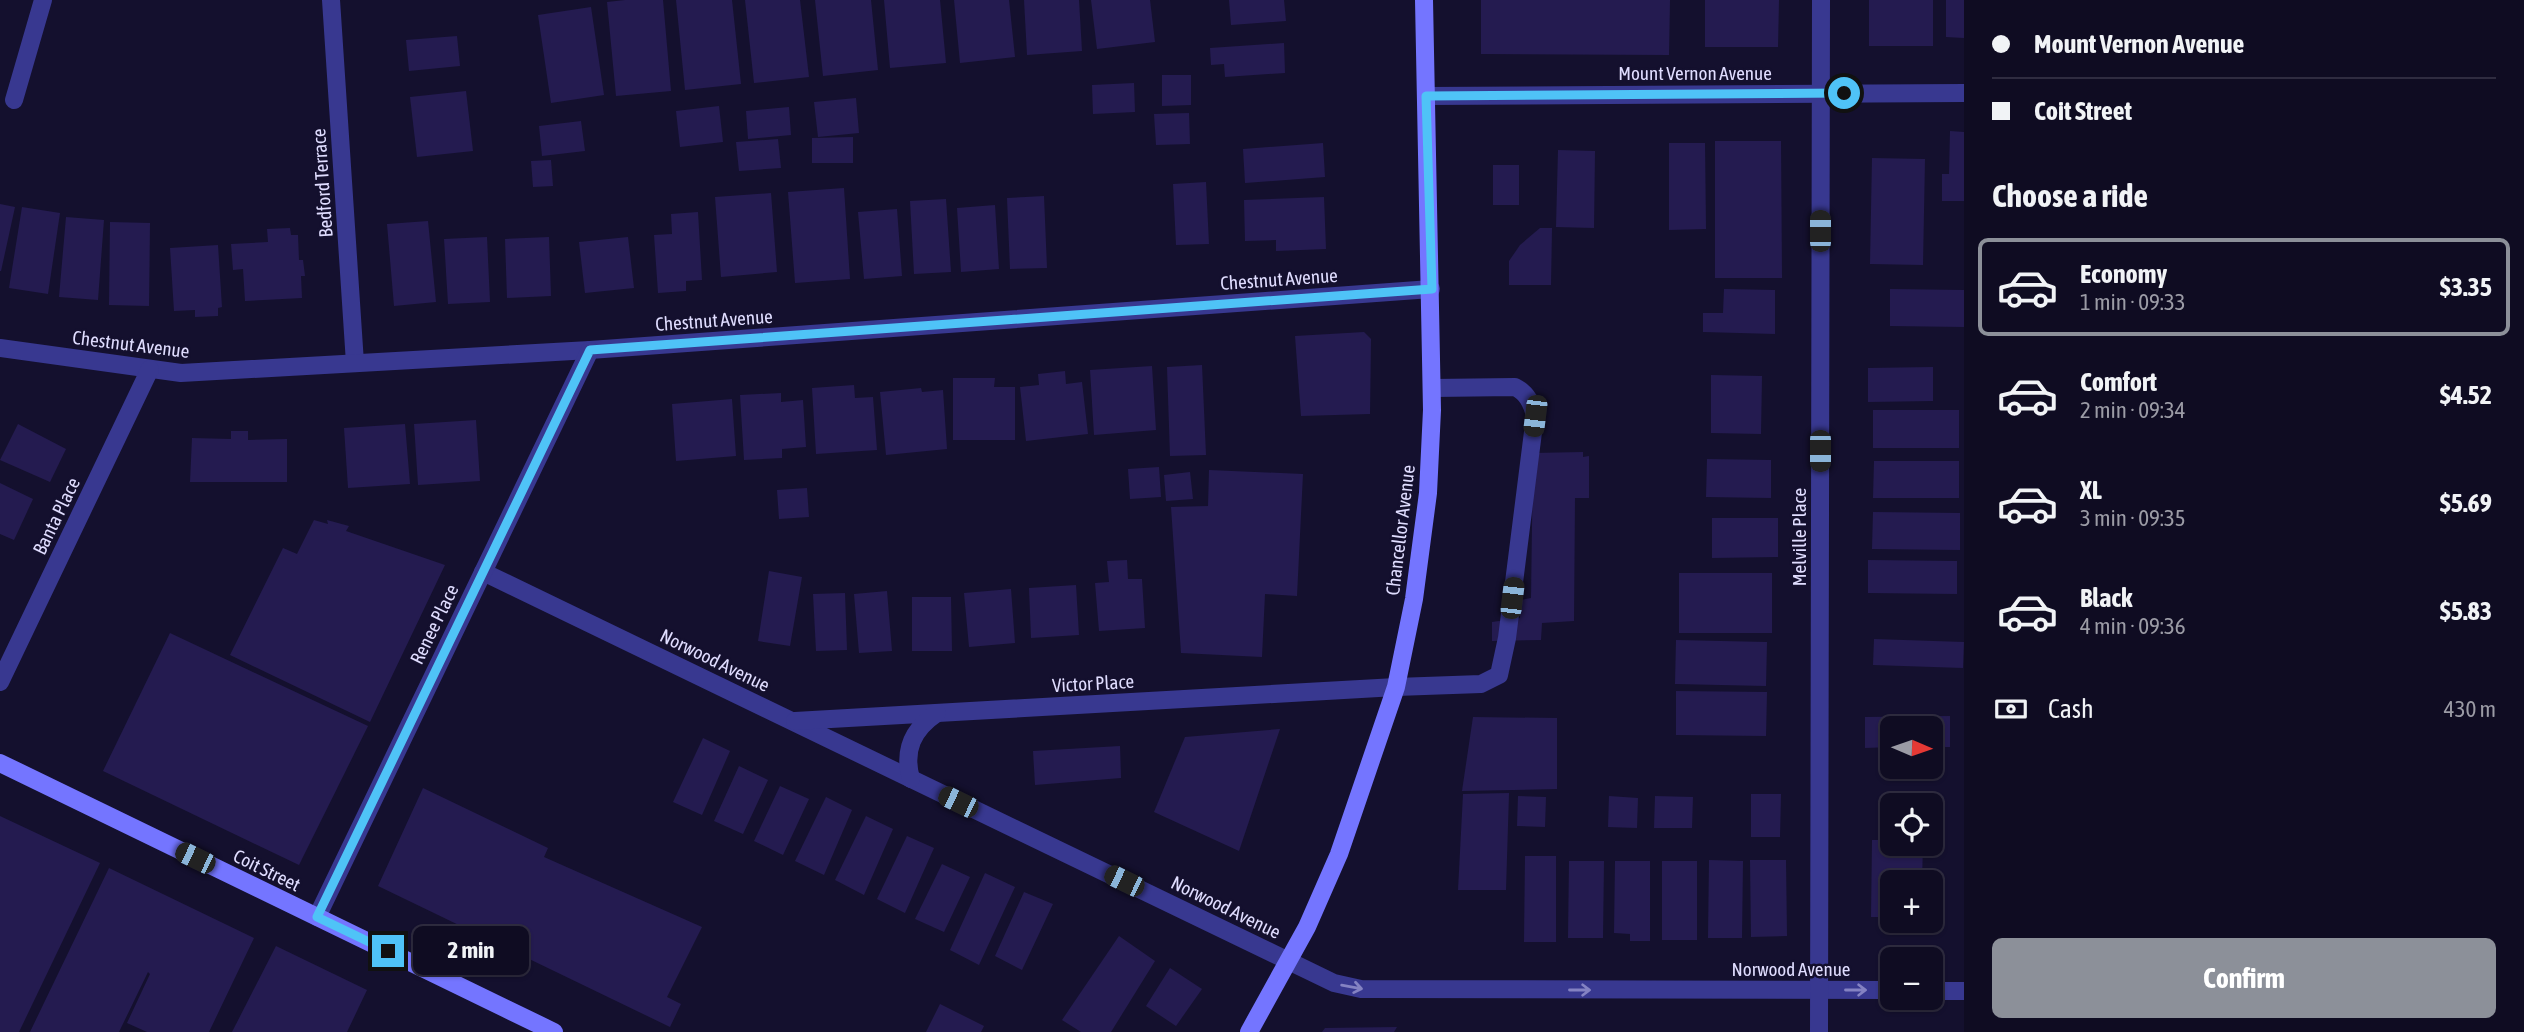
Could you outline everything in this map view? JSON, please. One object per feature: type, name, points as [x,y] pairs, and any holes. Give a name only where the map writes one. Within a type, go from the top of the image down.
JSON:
[{"type":"main road","name":"Chancellor Avenue","points":[[1250,1032],[1290,961],[1339,853],[1396,687],[1414,598],[1428,493],[1433,388],[1424,0]]},
{"type":"main road","name":"Coit Street","points":[[0,763],[554,1032]]},
{"type":"street","points":[[14,100],[43,0]]},
{"type":"street","name":"Bedford Terrace","points":[[331,0],[355,363]]},
{"type":"street","name":"Melville Place","points":[[1819,1032],[1821,0]]},
{"type":"street","name":"Mount Vernon Avenue","points":[[1426,96],[1964,93]]},
{"type":"street","name":"Chestnut Avenue","points":[[0,348],[181,373],[590,350],[1432,289]]},
{"type":"street","name":"Renee Place","points":[[317,917],[590,350]]},
{"type":"street","name":"Banta Place","points":[[0,682],[150,369]]},
{"type":"street","name":"Victor Place","points":[[792,721],[1481,684],[1499,675],[1507,638],[1535,416],[1533,406],[1524,391],[1516,387],[1433,388]]},
{"type":"street","name":"Norwood Avenue","points":[[482,572],[1334,983],[1361,989],[1880,990]]},
{"type":"street","points":[[911,779],[907,764],[912,739],[925,721],[937,713]]},
{"type":"street","points":[[1943,990],[1964,991]]},
{"type":"building","points":[[663,0],[671,91],[616,96],[607,2]]},
{"type":"building","points":[[676,0],[732,0],[741,84],[685,90]]},
{"type":"building","points":[[745,0],[800,0],[809,77],[754,83]]},
{"type":"building","points":[[815,0],[871,0],[878,70],[823,76]]},
{"type":"building","points":[[884,0],[940,0],[946,63],[890,68]]},
{"type":"building","points":[[954,0],[1009,0],[1015,57],[960,63]]},
{"type":"building","points":[[1024,0],[1079,0],[1082,51],[1027,55]]},
{"type":"building","points":[[1091,0],[1150,0],[1155,42],[1097,49]]},
{"type":"building","points":[[1229,0],[1284,0],[1286,21],[1231,25]]},
{"type":"building","points":[[1481,0],[1670,0],[1669,55],[1481,54]]},
{"type":"building","points":[[1705,0],[1779,0],[1778,47],[1705,47]]},
{"type":"building","points":[[1869,0],[1933,0],[1933,46],[1869,46]]},
{"type":"building","points":[[1946,0],[1964,0],[1964,38],[1946,37]]},
{"type":"building","points":[[591,7],[604,95],[551,103],[538,15]]},
{"type":"building","points":[[457,36],[460,66],[409,71],[406,40]]},
{"type":"building","points":[[1284,43],[1285,73],[1225,77],[1224,64],[1211,65],[1210,48]]},
{"type":"building","points":[[1162,75],[1191,75],[1191,105],[1162,106]]},
{"type":"building","points":[[1134,83],[1135,112],[1093,114],[1092,85]]},
{"type":"building","points":[[466,91],[473,151],[417,157],[410,97]]},
{"type":"building","points":[[856,98],[859,133],[818,137],[814,102]]},
{"type":"building","points":[[719,106],[723,142],[680,147],[676,111]]},
{"type":"building","points":[[789,107],[791,135],[748,139],[746,111]]},
{"type":"building","points":[[1189,113],[1190,144],[1156,145],[1154,114]]},
{"type":"building","points":[[581,121],[585,151],[542,156],[539,126]]},
{"type":"building","points":[[1950,131],[1964,132],[1964,201],[1942,201],[1942,174],[1949,174]]},
{"type":"building","points":[[853,137],[853,163],[812,163],[812,138]]},
{"type":"building","points":[[778,139],[781,168],[739,171],[736,142]]},
{"type":"building","points":[[1715,141],[1781,141],[1782,278],[1715,278]]},
{"type":"building","points":[[1323,143],[1325,177],[1245,183],[1243,149]]},
{"type":"building","points":[[1669,143],[1705,143],[1706,229],[1669,230]]},
{"type":"building","points":[[1558,150],[1595,151],[1594,228],[1556,227]]},
{"type":"building","points":[[1872,158],[1925,159],[1923,265],[1870,264]]},
{"type":"building","points":[[551,160],[553,186],[533,187],[531,161]]},
{"type":"building","points":[[1493,165],[1519,165],[1519,205],[1493,205]]},
{"type":"building","points":[[1206,182],[1209,244],[1176,245],[1173,184]]},
{"type":"building","points":[[844,188],[850,279],[795,283],[788,192]]},
{"type":"building","points":[[771,193],[777,272],[721,277],[715,197]]},
{"type":"building","points":[[1044,196],[1047,268],[1010,269],[1007,198]]},
{"type":"building","points":[[1324,197],[1326,249],[1276,251],[1276,240],[1245,241],[1244,200]]},
{"type":"building","points":[[946,199],[951,272],[914,274],[910,201]]},
{"type":"building","points":[[0,204],[15,207],[1,271],[0,271]]},
{"type":"building","points":[[995,205],[999,269],[961,272],[957,208]]},
{"type":"building","points":[[22,207],[60,213],[48,294],[9,288]]},
{"type":"building","points":[[897,209],[902,276],[864,279],[858,212]]},
{"type":"building","points":[[698,212],[702,280],[686,281],[686,291],[658,293],[654,235],[672,234],[671,214]]},
{"type":"building","points":[[66,217],[104,220],[98,300],[59,297]]},
{"type":"building","points":[[428,221],[436,302],[394,306],[387,224]]},
{"type":"building","points":[[110,222],[150,223],[149,306],[109,305]]},
{"type":"building","points":[[290,228],[291,235],[298,235],[299,260],[303,260],[305,276],[301,276],[302,298],[245,301],[243,269],[233,270],[231,244],[268,242],[267,229]]},
{"type":"building","points":[[1540,228],[1552,228],[1551,285],[1509,285],[1509,261],[1520,245]]},
{"type":"building","points":[[487,237],[490,302],[448,304],[444,239]]},
{"type":"building","points":[[549,237],[551,296],[507,298],[505,239]]},
{"type":"building","points":[[628,237],[634,288],[585,293],[579,242]]},
{"type":"building","points":[[218,245],[222,307],[218,308],[218,316],[195,317],[195,310],[174,311],[170,248]]},
{"type":"building","points":[[1724,289],[1775,290],[1775,334],[1703,332],[1703,313],[1723,313]]},
{"type":"building","points":[[1890,289],[1964,290],[1964,327],[1890,326]]},
{"type":"building","points":[[1364,332],[1371,339],[1370,414],[1301,416],[1295,336]]},
{"type":"building","points":[[1202,365],[1206,455],[1170,456],[1167,367]]},
{"type":"building","points":[[1152,366],[1156,430],[1094,435],[1090,370]]},
{"type":"building","points":[[1933,367],[1933,401],[1868,402],[1868,368]]},
{"type":"building","points":[[1065,371],[1066,384],[1082,382],[1088,434],[1026,441],[1020,387],[1039,385],[1038,374]]},
{"type":"building","points":[[1711,375],[1762,376],[1761,434],[1711,433]]},
{"type":"building","points":[[953,378],[995,378],[994,387],[1015,387],[1015,440],[953,440]]},
{"type":"building","points":[[854,385],[855,398],[873,397],[877,450],[816,454],[812,388]]},
{"type":"building","points":[[921,388],[922,392],[943,390],[947,449],[886,455],[880,392]]},
{"type":"building","points":[[781,393],[781,402],[803,400],[806,447],[782,449],[782,458],[744,460],[740,395]]},
{"type":"building","points":[[732,399],[736,456],[676,461],[672,404]]},
{"type":"building","points":[[1873,410],[1959,410],[1959,448],[1873,448]]},
{"type":"building","points":[[476,420],[480,481],[418,485],[414,424]]},
{"type":"building","points":[[18,424],[66,449],[50,482],[0,460]]},
{"type":"building","points":[[405,424],[410,484],[348,488],[344,428]]},
{"type":"building","points":[[231,431],[248,431],[248,440],[287,439],[287,482],[190,482],[192,438],[231,439]]},
{"type":"building","points":[[1583,452],[1583,457],[1589,456],[1589,498],[1575,498],[1574,621],[1542,623],[1541,640],[1492,641],[1492,622],[1520,618],[1520,600],[1531,598],[1533,453]]},
{"type":"building","points":[[1707,459],[1771,460],[1771,498],[1706,497]]},
{"type":"building","points":[[1874,461],[1959,461],[1959,498],[1873,498]]},
{"type":"building","points":[[1159,467],[1161,497],[1130,499],[1128,469]]},
{"type":"building","points":[[1209,470],[1303,474],[1297,596],[1265,594],[1262,657],[1181,653],[1171,507],[1208,506]]},
{"type":"building","points":[[1190,472],[1193,499],[1166,501],[1164,475]]},
{"type":"building","points":[[0,483],[33,499],[14,540],[0,534]]},
{"type":"building","points":[[807,488],[809,517],[779,519],[777,490]]},
{"type":"building","points":[[1873,512],[1960,513],[1960,550],[1872,549]]},
{"type":"building","points":[[1712,518],[1778,518],[1778,557],[1712,558]]},
{"type":"building","points":[[314,520],[328,524],[327,520],[349,526],[346,531],[445,565],[370,722],[230,655],[283,548],[297,554]]},
{"type":"building","points":[[1127,560],[1128,579],[1142,579],[1145,628],[1099,631],[1095,583],[1109,582],[1107,561]]},
{"type":"building","points":[[1868,560],[1957,561],[1957,594],[1868,593]]},
{"type":"building","points":[[769,571],[802,577],[790,646],[758,641]]},
{"type":"building","points":[[1679,573],[1772,573],[1772,633],[1679,633]]},
{"type":"building","points":[[1076,585],[1079,635],[1031,638],[1029,588]]},
{"type":"building","points":[[1011,589],[1015,643],[969,647],[964,593]]},
{"type":"building","points":[[887,591],[892,651],[859,653],[854,594]]},
{"type":"building","points":[[845,593],[847,650],[816,651],[813,594]]},
{"type":"building","points":[[912,597],[951,597],[952,651],[912,651]]},
{"type":"building","points":[[170,633],[368,726],[299,865],[103,771]]},
{"type":"building","points":[[1874,639],[1964,642],[1963,668],[1873,665]]},
{"type":"building","points":[[1676,640],[1767,642],[1766,686],[1675,684]]},
{"type":"building","points":[[1676,691],[1767,692],[1766,736],[1676,735]]},
{"type":"building","points":[[1943,716],[1950,716],[1950,747],[1943,747]]},
{"type":"building","points":[[1473,717],[1557,718],[1557,789],[1462,791]]},
{"type":"building","points":[[1865,717],[1880,717],[1880,747],[1865,748]]},
{"type":"building","points":[[1280,729],[1239,851],[1154,812],[1185,737]]},
{"type":"building","points":[[703,738],[730,751],[702,815],[673,802]]},
{"type":"building","points":[[1120,746],[1121,778],[1035,785],[1033,751]]},
{"type":"building","points":[[739,766],[768,780],[743,834],[714,821]]},
{"type":"building","points":[[780,786],[809,799],[783,855],[754,841]]},
{"type":"building","points":[[423,788],[548,848],[544,857],[702,927],[667,997],[681,1004],[670,1027],[378,886]]},
{"type":"building","points":[[1509,793],[1506,890],[1458,890],[1463,794]]},
{"type":"building","points":[[1751,794],[1781,794],[1780,837],[1751,837]]},
{"type":"building","points":[[1518,796],[1546,797],[1545,827],[1517,826]]},
{"type":"building","points":[[1609,796],[1638,798],[1637,828],[1608,827]]},
{"type":"building","points":[[1655,796],[1693,797],[1692,828],[1654,828]]},
{"type":"building","points":[[826,797],[852,810],[824,875],[795,861]]},
{"type":"building","points":[[0,816],[100,863],[19,1032],[0,1032]]},
{"type":"building","points":[[866,816],[893,829],[864,895],[835,880]]},
{"type":"building","points":[[907,836],[934,848],[905,913],[877,899]]},
{"type":"building","points":[[1872,840],[1880,840],[1880,856],[1923,856],[1922,870],[1880,870],[1880,917],[1871,917]]},
{"type":"building","points":[[1525,856],[1556,856],[1556,942],[1524,942]]},
{"type":"building","points":[[1709,860],[1743,861],[1742,938],[1708,938]]},
{"type":"building","points":[[1750,860],[1786,860],[1787,936],[1751,937]]},
{"type":"building","points":[[1569,861],[1604,861],[1603,938],[1568,938]]},
{"type":"building","points":[[1615,861],[1650,861],[1650,941],[1630,941],[1630,934],[1614,933]]},
{"type":"building","points":[[1662,861],[1697,861],[1697,940],[1662,940]]},
{"type":"building","points":[[942,864],[970,877],[944,932],[915,919]]},
{"type":"building","points":[[109,868],[254,938],[209,1032],[147,1032],[127,1023],[150,974],[148,972],[119,1032],[30,1032]]},
{"type":"building","points":[[985,873],[1015,887],[979,965],[950,950]]},
{"type":"building","points":[[1024,892],[1053,904],[1022,970],[995,956]]},
{"type":"building","points":[[1119,936],[1155,961],[1111,1032],[1081,1032],[1062,1020]]},
{"type":"building","points":[[276,946],[367,990],[347,1032],[232,1032]]},
{"type":"building","points":[[1170,968],[1202,989],[1176,1026],[1146,1006]]},
{"type":"building","points":[[940,1004],[984,1026],[981,1032],[926,1032]]},
{"type":"building","points":[[1397,1027],[1394,1032],[1322,1032],[1325,1028]]},
{"type":"route","points":[[388,951],[317,917],[590,350],[1432,289],[1426,96],[1844,93]]}]
